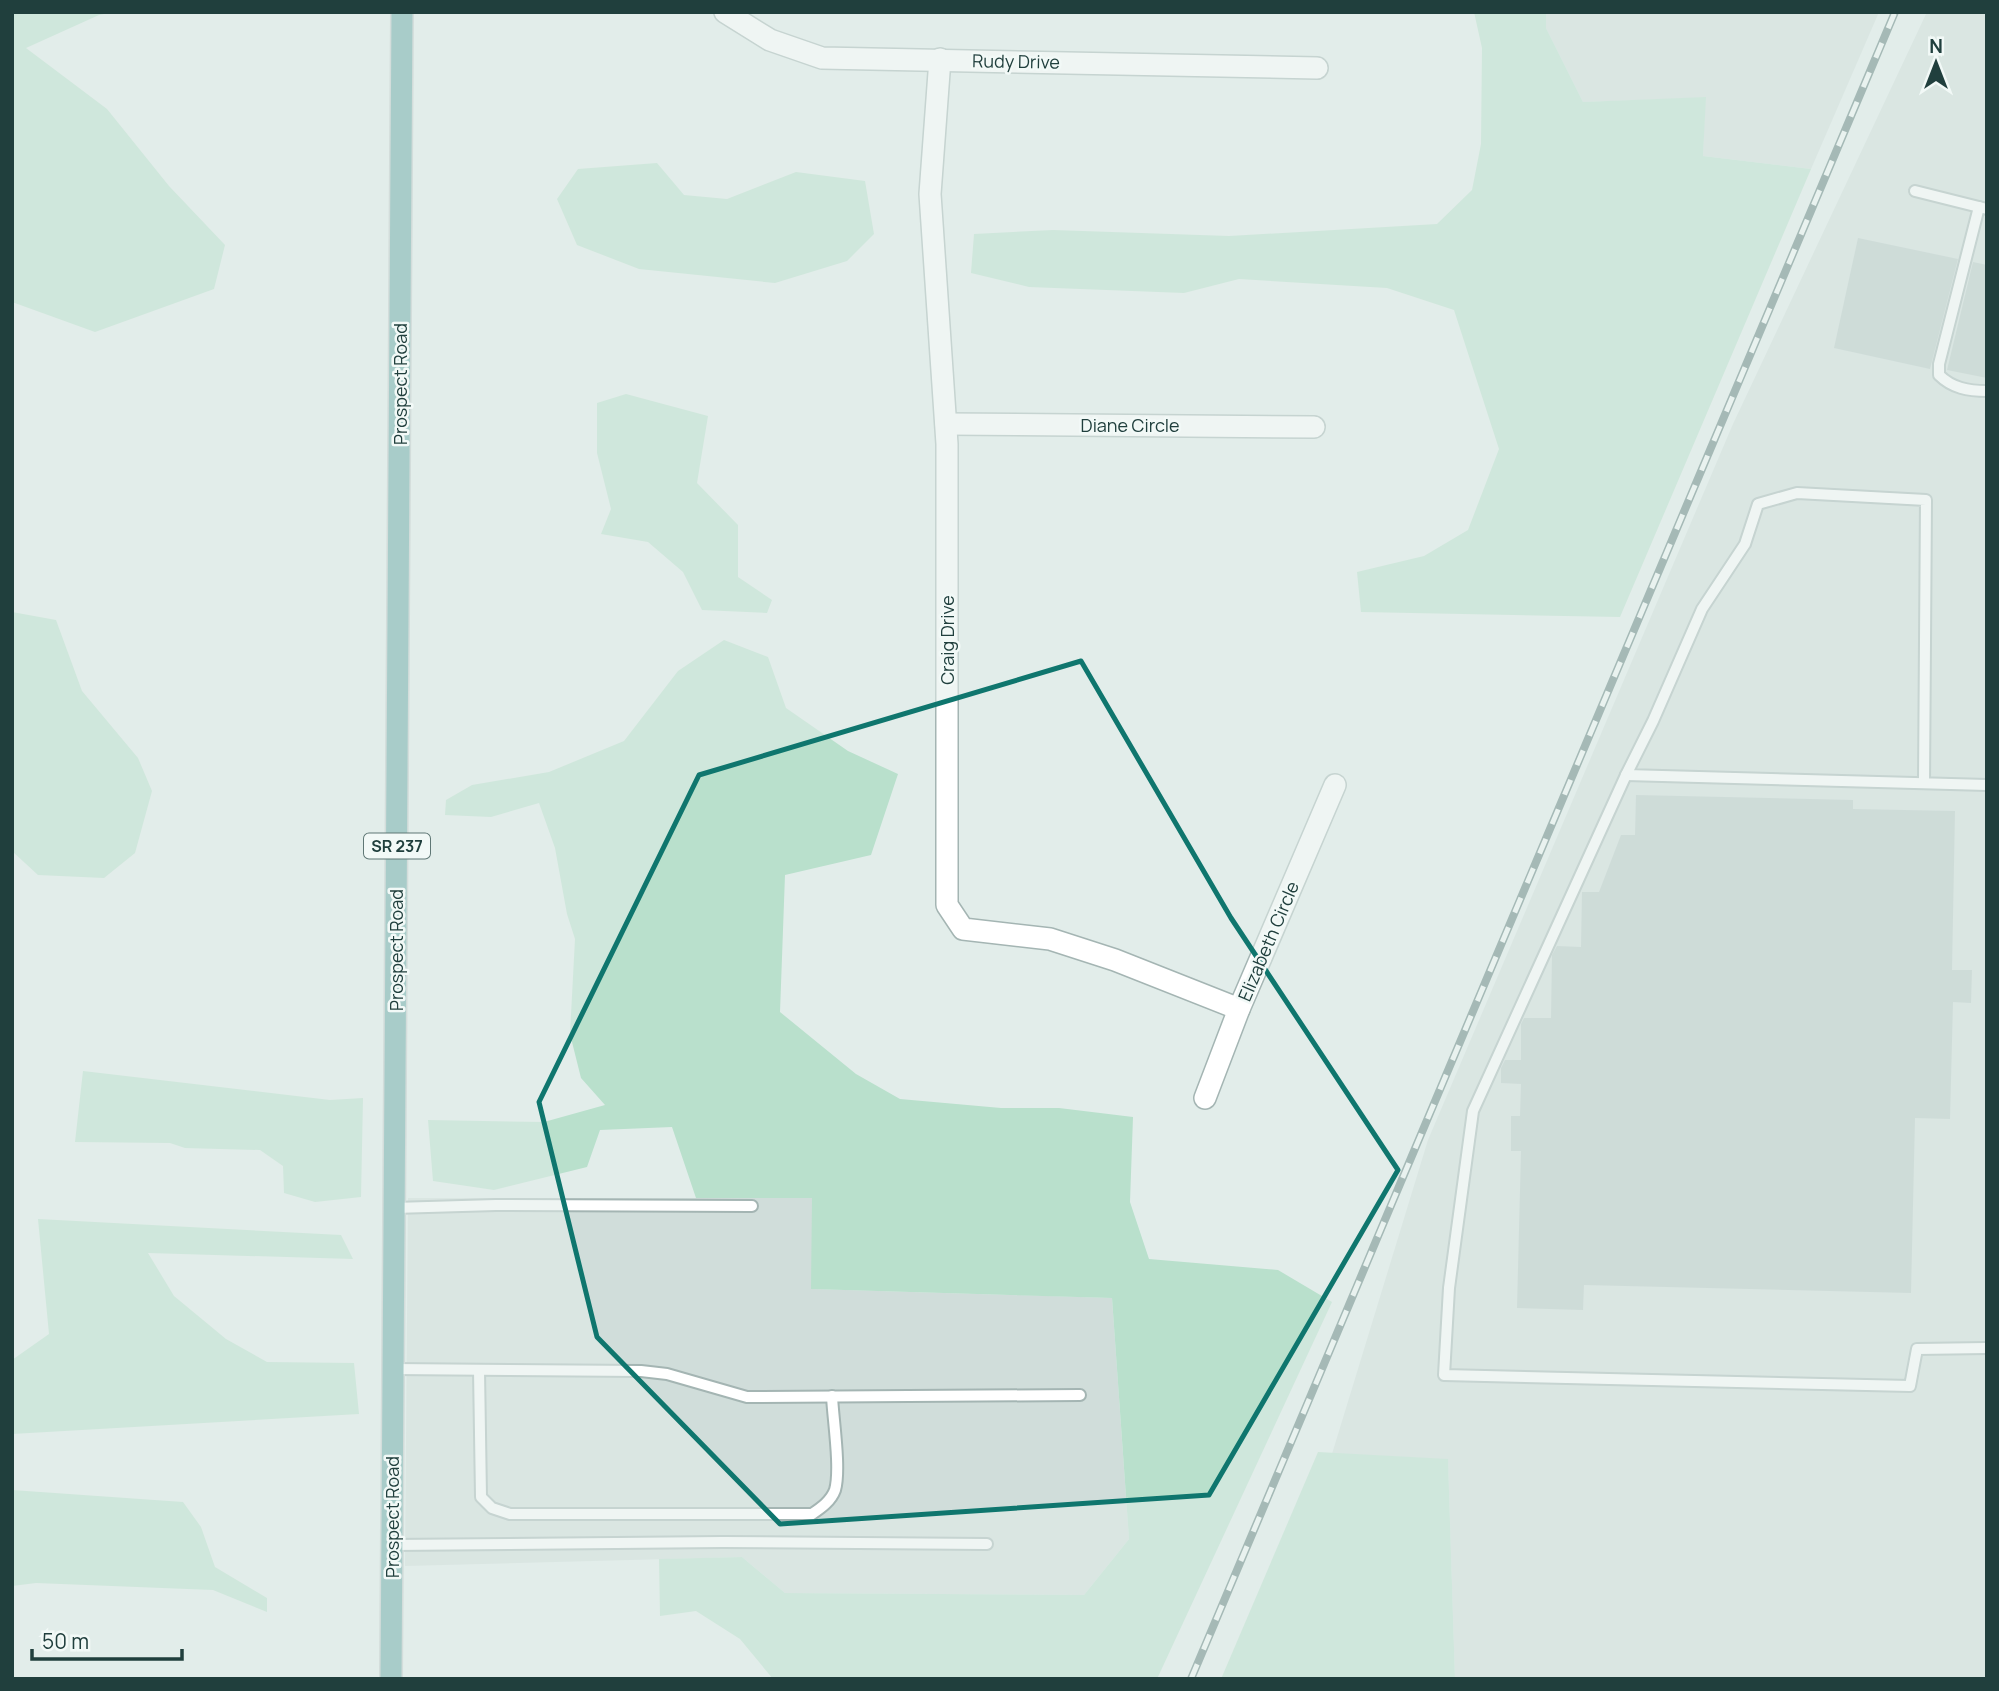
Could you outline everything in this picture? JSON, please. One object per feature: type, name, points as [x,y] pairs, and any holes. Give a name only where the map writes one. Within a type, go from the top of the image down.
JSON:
[{"type":"main road","name":"Prospect Road","points":[[391,1679],[402,12]]},
{"type":"street","name":"Rudy Drive","points":[[725,12],[770,40],[822,58],[1317,68]]},
{"type":"street","name":"Craig Drive","points":[[940,59],[930,194],[946,424],[947,905],[963,929],[1050,939],[1115,960],[1239,1009]]},
{"type":"street","name":"Diane Circle","points":[[946,424],[1314,427]]},
{"type":"street","name":"Elizabeth Circle","points":[[1205,1098],[1239,1009],[1335,785]]},
{"type":"lane","points":[[1915,191],[1983,208],[1939,364],[1939,375],[1947,383],[1960,388],[1987,391]]},
{"type":"lane","points":[[1924,783],[1926,500],[1797,493],[1758,504],[1745,544],[1702,609],[1654,721],[1626,775],[1473,1111],[1449,1288],[1444,1375],[1910,1386],[1917,1349],[1987,1348]]},
{"type":"lane","points":[[1626,775],[1987,785]]},
{"type":"lane","points":[[394,1208],[496,1205],[752,1206]]},
{"type":"lane","points":[[393,1368],[641,1371],[667,1374],[747,1397],[1080,1395]]},
{"type":"lane","points":[[479,1370],[481,1497],[492,1508],[510,1514],[812,1514],[829,1502],[835,1490],[832,1396]]},
{"type":"lane","points":[[392,1545],[683,1542],[987,1544]]},
{"type":"highlighted area","points":[[1081,661],[1231,918],[1398,1170],[1209,1495],[780,1524],[597,1337],[539,1102],[699,775]]},
{"type":"shaded area","points":[[1546,12],[1879,12],[1811,169],[1703,156],[1705,98],[1583,102],[1546,28]]},
{"type":"shaded area","points":[[1927,12],[1987,12],[1987,1679],[1455,1679],[1448,1460],[1332,1454],[1428,1140],[1733,424]]},
{"type":"shaded area","points":[[408,1198],[812,1198],[812,1289],[1112,1298],[1129,1539],[1084,1595],[785,1593],[742,1557],[405,1566]]},
{"type":"green space","points":[[12,12],[114,12],[99,15],[26,48],[107,109],[169,186],[225,245],[214,289],[95,332],[12,302]]},
{"type":"green space","points":[[1474,12],[1546,12],[1546,28],[1583,102],[1706,97],[1703,156],[1811,169],[1620,617],[1361,612],[1357,572],[1424,556],[1468,530],[1499,449],[1454,310],[1387,288],[1239,279],[1184,293],[1029,287],[971,273],[974,234],[1053,230],[1229,236],[1437,224],[1472,190],[1481,144],[1482,48]]},
{"type":"green space","points":[[657,163],[684,195],[727,199],[796,172],[865,181],[874,234],[847,261],[775,283],[639,269],[577,245],[557,199],[578,169]]},
{"type":"green space","points":[[626,394],[708,416],[697,483],[738,525],[738,577],[772,600],[767,613],[702,610],[683,572],[648,542],[601,534],[611,509],[597,453],[597,403]]},
{"type":"green space","points":[[12,612],[56,620],[82,691],[138,758],[152,791],[135,853],[104,878],[38,875],[12,851]]},
{"type":"green space","points":[[724,640],[768,657],[786,708],[848,751],[898,774],[871,855],[785,875],[780,1012],[856,1074],[900,1099],[1001,1108],[1059,1108],[1133,1117],[1130,1202],[1149,1259],[1278,1270],[1332,1302],[1157,1679],[773,1679],[740,1639],[696,1611],[660,1616],[659,1559],[742,1557],[785,1593],[1084,1595],[1129,1539],[1112,1298],[811,1289],[812,1198],[696,1198],[672,1127],[600,1130],[587,1167],[494,1190],[433,1181],[428,1120],[544,1122],[605,1105],[581,1078],[570,1034],[575,939],[567,914],[555,848],[539,803],[491,817],[445,815],[446,800],[472,785],[549,772],[624,741],[678,671]]},
{"type":"green space","points":[[83,1071],[330,1100],[363,1098],[361,1197],[315,1202],[284,1193],[283,1166],[260,1150],[185,1148],[170,1143],[75,1142]]},
{"type":"green space","points":[[38,1219],[341,1235],[353,1259],[148,1253],[174,1296],[226,1339],[267,1362],[354,1363],[359,1414],[12,1434],[12,1360],[49,1334]]},
{"type":"green space","points":[[1318,1452],[1448,1459],[1455,1679],[1221,1679]]},
{"type":"green space","points":[[12,1490],[183,1502],[201,1527],[215,1567],[267,1598],[267,1612],[213,1590],[36,1583],[12,1586]]},
{"type":"building","points":[[1858,238],[1958,259],[1930,369],[1834,348]]},
{"type":"building","points":[[1973,262],[1987,265],[1987,378],[1947,370]]},
{"type":"building","points":[[1636,795],[1853,800],[1853,809],[1955,811],[1952,970],[1972,970],[1971,1003],[1953,1002],[1950,1119],[1915,1118],[1911,1293],[1584,1285],[1583,1310],[1517,1308],[1521,1151],[1511,1151],[1511,1116],[1520,1116],[1521,1084],[1501,1083],[1501,1068],[1505,1060],[1521,1060],[1521,1024],[1524,1018],[1551,1018],[1552,955],[1557,946],[1581,947],[1582,892],[1599,892],[1621,835],[1635,835]]},
{"type":"railway","points":[[1191,1679],[1895,12]]}]
